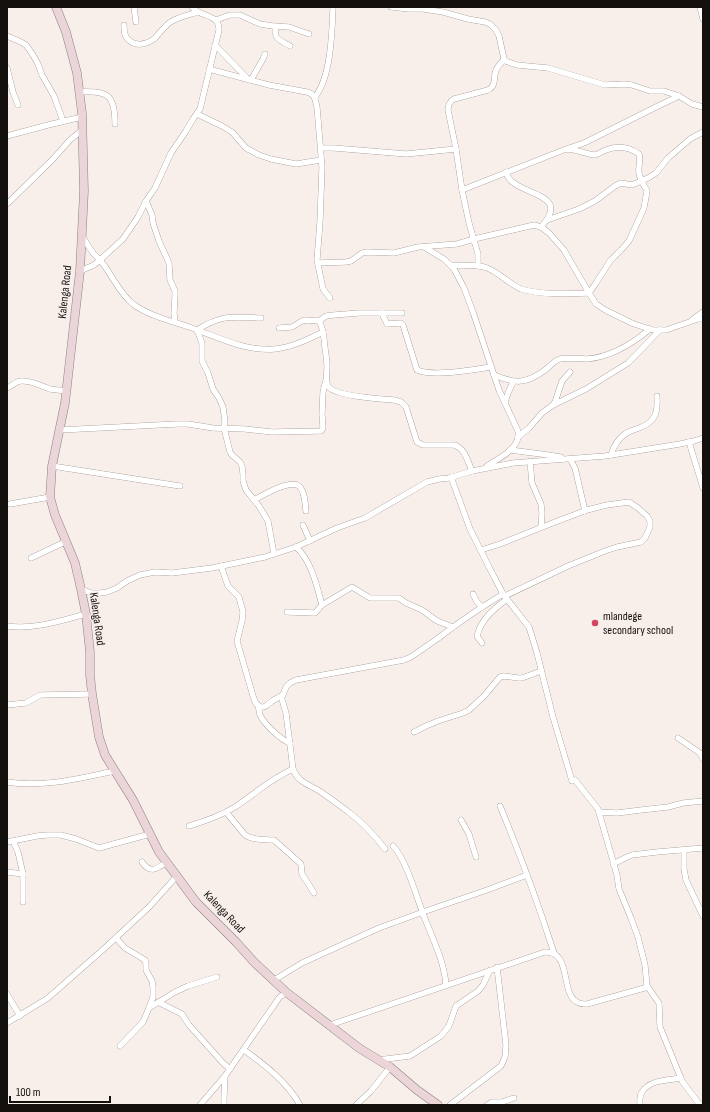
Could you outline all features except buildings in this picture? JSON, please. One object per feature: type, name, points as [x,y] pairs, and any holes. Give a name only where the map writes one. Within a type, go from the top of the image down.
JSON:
[{"type":"main road","name":"Kalenga Road","points":[[56,7],[74,57],[77,73],[82,117],[84,191],[80,271],[66,391],[60,430],[52,466],[50,497],[65,542],[75,563],[81,589],[86,614],[90,652],[92,694],[99,737],[105,755],[133,800],[159,852],[196,902],[254,962],[286,992],[359,1048],[390,1067],[417,1090],[438,1105]]},
{"type":"street","points":[[134,7],[136,22]]},
{"type":"street","points":[[80,271],[94,265],[123,239],[138,217],[146,200],[155,188],[171,153],[186,131],[192,119],[197,114],[202,103],[219,30],[219,24],[216,20],[198,12],[192,7]]},
{"type":"street","points":[[315,97],[323,85],[326,70],[330,45],[333,7]]},
{"type":"street","points":[[392,7],[443,12],[490,24],[499,36],[504,59],[507,62],[517,65],[548,68],[605,85],[624,84],[650,90],[664,91],[679,96],[692,104],[703,107]]},
{"type":"street","points":[[700,7],[703,19]]},
{"type":"street","points":[[124,25],[125,34],[128,40],[134,44],[140,44],[152,40],[169,23],[177,18],[198,12]]},
{"type":"street","points":[[216,20],[230,15],[240,15],[260,24],[289,28],[309,34]]},
{"type":"street","points":[[275,26],[276,37],[290,46]]},
{"type":"street","points":[[7,36],[26,45],[33,55],[54,96],[63,121]]},
{"type":"street","points":[[215,45],[250,79]]},
{"type":"street","points":[[250,79],[263,59],[264,54]]},
{"type":"street","points":[[478,266],[478,254],[469,223],[462,190],[448,106],[454,99],[492,88],[494,86],[496,69],[504,59]]},
{"type":"street","points":[[7,68],[18,105]]},
{"type":"street","points":[[209,70],[250,79],[269,85],[311,93],[315,97],[321,148],[318,263],[323,289],[330,298]]},
{"type":"street","points":[[79,92],[92,91],[107,94],[114,104],[115,124]]},
{"type":"street","points":[[462,190],[584,143],[679,96]]},
{"type":"street","points":[[197,114],[232,132],[246,148],[259,155],[296,164],[321,160]]},
{"type":"street","points":[[7,136],[82,117]]},
{"type":"street","points":[[7,204],[53,159],[70,140],[82,130]]},
{"type":"street","points":[[547,220],[580,209],[621,183],[632,184],[648,178],[690,139],[703,132]]},
{"type":"street","points":[[566,149],[572,149],[593,155],[619,147],[629,148],[639,153],[639,172],[641,181],[647,191],[644,208],[631,237],[610,261],[589,293]]},
{"type":"street","points":[[321,148],[406,154],[456,149]]},
{"type":"street","points":[[506,172],[507,177],[512,182],[522,188],[540,195],[546,200],[551,208],[547,220],[540,227]]},
{"type":"street","points":[[146,200],[152,214],[153,223],[159,241],[169,263],[171,284],[175,292],[175,322]]},
{"type":"street","points":[[318,263],[351,261],[367,252],[394,253],[424,247],[457,244],[528,226],[534,226],[540,227],[549,233],[564,250],[596,304],[607,311],[634,324],[650,329],[660,330],[666,330],[698,319],[703,319]]},
{"type":"street","points":[[81,234],[125,296],[146,312],[243,346],[273,349],[288,347],[323,332]]},
{"type":"street","points":[[424,247],[444,259],[454,268],[474,312],[499,390],[518,431],[518,437],[510,450],[483,468]]},
{"type":"street","points":[[451,265],[486,267],[522,289],[564,294],[589,293]]},
{"type":"street","points":[[689,322],[703,312]]},
{"type":"street","points":[[279,328],[292,327],[306,320],[319,321],[326,316],[334,315],[359,313],[402,313]]},
{"type":"street","points":[[382,313],[387,324],[401,323],[403,325],[417,370],[420,372],[454,372],[491,367]]},
{"type":"street","points":[[197,330],[220,318],[261,318]]},
{"type":"street","points":[[60,430],[188,424],[213,428],[272,432],[321,431],[323,428],[323,392],[327,368],[323,332],[319,321]]},
{"type":"street","points":[[494,375],[513,382],[532,378],[562,358],[588,359],[603,357],[615,352],[650,329]]},
{"type":"street","points":[[197,330],[202,343],[202,361],[213,389],[223,407],[225,422],[224,428],[230,452],[242,466],[244,486],[246,490],[268,521],[274,554]]},
{"type":"street","points":[[518,437],[530,428],[542,413],[553,405],[586,389],[628,363],[660,330]]},
{"type":"street","points":[[553,405],[562,381],[570,372]]},
{"type":"street","points":[[326,380],[329,388],[339,393],[394,400],[404,404],[417,442],[423,445],[458,446],[462,450],[472,471]]},
{"type":"street","points":[[7,388],[18,382],[24,381],[34,382],[52,389],[66,391]]},
{"type":"street","points":[[505,402],[513,382]]},
{"type":"street","points":[[611,455],[615,445],[623,436],[653,420],[657,411],[657,396]]},
{"type":"street","points":[[81,589],[91,593],[100,594],[117,588],[140,575],[155,572],[172,573],[201,570],[274,554],[296,547],[365,518],[427,482],[439,478],[451,477],[483,468],[513,463],[611,455],[689,442],[703,438]]},
{"type":"street","points":[[689,442],[703,488]]},
{"type":"street","points":[[510,450],[568,459],[575,468],[585,511]]},
{"type":"street","points":[[530,461],[532,483],[541,504],[541,527]]},
{"type":"street","points":[[52,466],[180,486]]},
{"type":"street","points":[[451,477],[470,529],[505,597],[529,627],[542,671],[553,717],[574,780],[599,812],[614,864],[619,889],[638,936],[648,987],[659,1003],[660,1027],[681,1078],[700,1105]]},
{"type":"street","points":[[254,500],[267,492],[294,484],[299,486],[303,491],[306,511]]},
{"type":"street","points":[[10,504],[50,497]]},
{"type":"street","points":[[258,705],[264,707],[281,696],[286,687],[296,680],[404,660],[411,657],[482,607],[568,566],[617,547],[641,542],[645,538],[650,527],[650,521],[647,516],[629,502],[607,505],[585,511],[481,550]]},
{"type":"street","points":[[303,525],[310,541]]},
{"type":"street","points":[[31,558],[65,542]]},
{"type":"street","points":[[296,547],[305,556],[315,580],[322,605]]},
{"type":"street","points":[[221,566],[228,586],[239,598],[243,612],[237,641],[253,696],[258,705],[261,716],[281,738],[290,744]]},
{"type":"street","points":[[287,612],[314,613],[322,605],[353,587],[370,598],[398,597],[406,603],[422,610],[437,621],[453,626]]},
{"type":"street","points":[[473,594],[475,599],[482,607]]},
{"type":"street","points":[[482,643],[477,636],[480,627],[490,613],[505,597]]},
{"type":"street","points":[[7,626],[28,627],[86,614]]},
{"type":"street","points":[[414,732],[469,710],[484,696],[500,677],[522,678],[542,671]]},
{"type":"street","points":[[7,705],[26,703],[40,695],[92,694]]},
{"type":"street","points":[[281,696],[286,713],[292,769],[296,776],[301,781],[320,791],[364,825],[373,833],[385,849]]},
{"type":"street","points":[[678,738],[700,753],[703,759]]},
{"type":"street","points":[[189,826],[215,818],[226,812],[279,775],[292,769]]},
{"type":"street","points":[[7,782],[24,784],[57,782],[115,771]]},
{"type":"street","points":[[599,812],[617,813],[668,807],[683,803],[703,802]]},
{"type":"street","points":[[500,806],[515,841],[554,953],[559,958],[564,968],[570,994],[579,1003],[587,1004],[648,987]]},
{"type":"street","points":[[226,812],[249,838],[274,840],[301,864],[302,874],[314,893]]},
{"type":"street","points":[[461,820],[469,834],[476,857]]},
{"type":"street","points":[[23,902],[23,874],[18,852],[10,841],[37,836],[61,835],[98,848],[150,834]]},
{"type":"street","points":[[393,846],[401,857],[441,960],[445,973],[446,985]]},
{"type":"street","points":[[614,864],[632,856],[703,848]]},
{"type":"street","points":[[684,850],[684,869],[686,880],[703,916]]},
{"type":"street","points":[[142,862],[146,867],[151,869],[158,868],[167,862]]},
{"type":"street","points":[[7,872],[23,874]]},
{"type":"street","points":[[274,980],[319,954],[379,928],[527,875]]},
{"type":"street","points":[[7,1023],[48,998],[149,908],[177,876]]},
{"type":"street","points":[[116,938],[125,948],[142,957],[146,963],[146,970],[152,981],[153,987],[153,997],[143,1022],[120,1046]]},
{"type":"street","points":[[330,1025],[497,967],[545,952],[554,953]]},
{"type":"street","points":[[450,1105],[501,1066],[505,1057],[506,1045],[497,967]]},
{"type":"street","points":[[378,1060],[410,1056],[441,1036],[449,1026],[456,1006],[478,991],[483,985],[490,970]]},
{"type":"street","points":[[149,1008],[188,986],[217,977]]},
{"type":"street","points":[[200,1105],[225,1076],[279,998],[286,992]]},
{"type":"street","points":[[7,994],[20,1016]]},
{"type":"street","points":[[158,1002],[182,1014],[189,1025],[230,1069]]},
{"type":"street","points":[[244,1050],[265,1065],[283,1083],[300,1105]]},
{"type":"street","points":[[356,1105],[390,1067]]},
{"type":"street","points":[[224,1105],[225,1076]]},
{"type":"street","points":[[640,1105],[640,1097],[642,1092],[651,1084],[681,1078]]},
{"type":"street","points":[[487,1105],[492,1102],[507,1101],[514,1098]]},
{"type":"place","name":"mlandege secondary school","points":[[595,623]]}]
